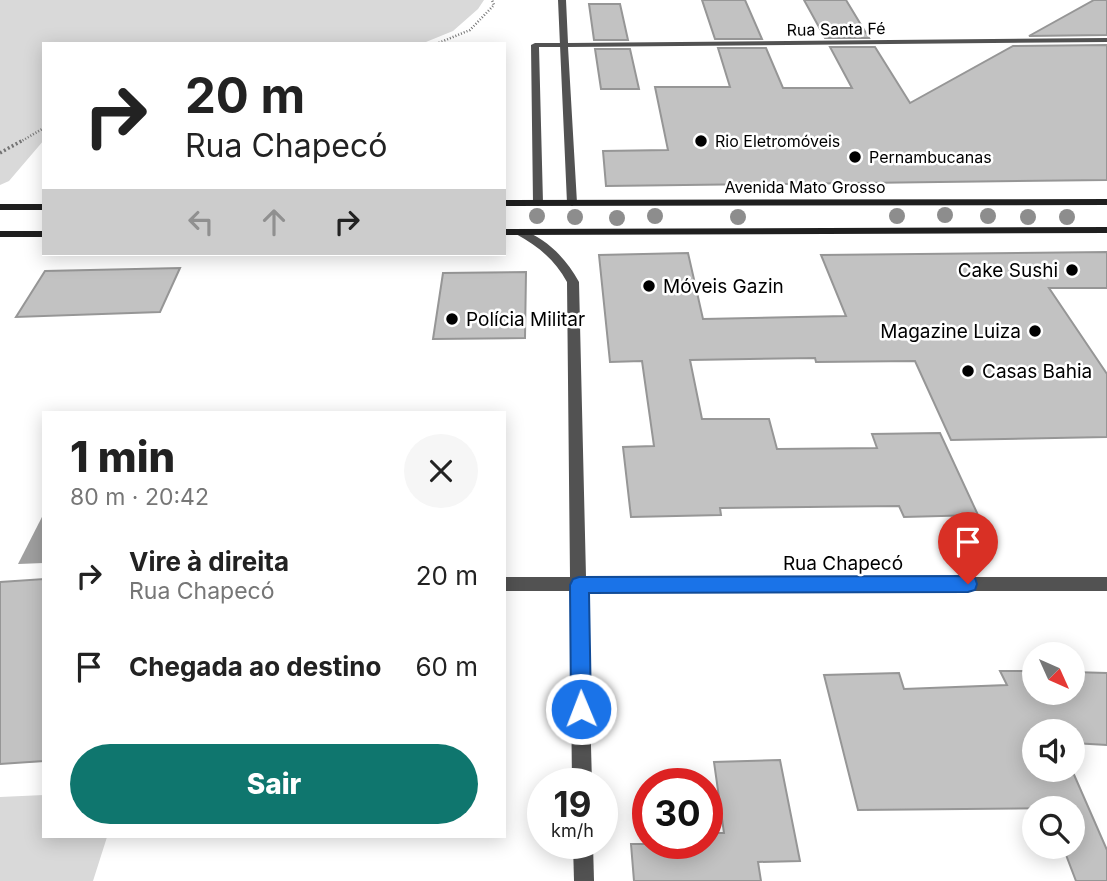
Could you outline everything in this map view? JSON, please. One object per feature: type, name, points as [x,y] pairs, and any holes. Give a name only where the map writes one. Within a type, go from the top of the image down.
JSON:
[{"type":"main road","name":"Avenida Mato Grosso","points":[[506,203],[1107,202]]},
{"type":"main road","points":[[0,207],[42,206]]},
{"type":"main road","points":[[506,232],[1107,230]]},
{"type":"main road","points":[[0,234],[42,234]]},
{"type":"street","points":[[562,0],[572,203]]},
{"type":"street","name":"Rua Santa Fé","points":[[538,203],[535,45],[1107,40]]},
{"type":"street","points":[[520,232],[537,241],[564,264],[573,282],[582,768]]},
{"type":"street","name":"Rua Chapecó","points":[[506,584],[1107,584]]},
{"type":"street","points":[[583,859],[584,881]]},
{"type":"path","points":[[441,42],[470,30],[494,5],[492,0]]},
{"type":"path","points":[[0,153],[42,129]]},
{"type":"shaded area","points":[[0,0],[484,0],[478,9],[453,31],[426,42],[42,42],[42,142],[9,181],[0,185]]},
{"type":"shaded area","points":[[42,517],[42,563],[18,564]]},
{"type":"shaded area","points":[[42,795],[42,838],[107,838],[93,881],[0,881],[0,797]]},
{"type":"building","points":[[702,0],[745,0],[762,39],[715,39]]},
{"type":"building","points":[[804,0],[846,0],[869,38],[825,38]]},
{"type":"building","points":[[1094,0],[1107,0],[1107,35],[1029,36]]},
{"type":"building","points":[[589,4],[620,4],[628,40],[594,40]]},
{"type":"building","points":[[1107,45],[1107,180],[606,186],[603,151],[668,150],[655,87],[730,87],[718,48],[766,48],[783,88],[852,88],[830,47],[875,47],[910,103],[1013,46]]},
{"type":"building","points":[[595,49],[630,49],[639,89],[601,89]]},
{"type":"building","points":[[1107,252],[1107,288],[1049,288],[1107,374],[1107,437],[951,440],[915,361],[816,362],[815,358],[690,360],[702,419],[769,419],[777,449],[877,448],[872,434],[940,433],[978,515],[904,517],[899,506],[720,508],[721,515],[631,517],[623,447],[654,446],[642,361],[610,362],[599,255],[688,253],[703,319],[846,316],[821,255]]},
{"type":"building","points":[[180,268],[160,312],[16,317],[45,271]]},
{"type":"building","name":"Polícia Militar","points":[[526,272],[525,338],[433,339],[443,273]]},
{"type":"building","points":[[42,579],[42,761],[0,764],[0,582]]},
{"type":"building","points":[[1000,671],[1022,671],[1022,705],[1085,705],[1085,672],[1107,673],[1107,745],[1085,744],[1085,719],[1022,719],[1022,782],[1077,782],[1083,796],[1022,796],[1022,808],[858,810],[824,675],[899,673],[904,689],[1007,685]]},
{"type":"building","points":[[780,760],[800,861],[758,862],[761,881],[634,881],[632,859],[723,859],[723,768],[715,768],[714,762]]},
{"type":"building","points":[[1085,800],[1107,850],[1107,881],[1076,881],[1068,859],[1085,859]]},
{"type":"place","name":"Rio Eletromóveis","points":[[701,141]]},
{"type":"place","name":"Pernambucanas","points":[[855,157]]},
{"type":"place","name":"Cake Sushi","points":[[1072,270]]},
{"type":"place","name":"Móveis Gazin","points":[[649,286]]},
{"type":"place","name":"Polícia Militar","points":[[452,319]]},
{"type":"place","name":"Magazine Luiza","points":[[1035,331]]},
{"type":"place","name":"Casas Bahia","points":[[968,371]]},
{"type":"route","points":[[581,709],[579,585],[968,584]]}]
